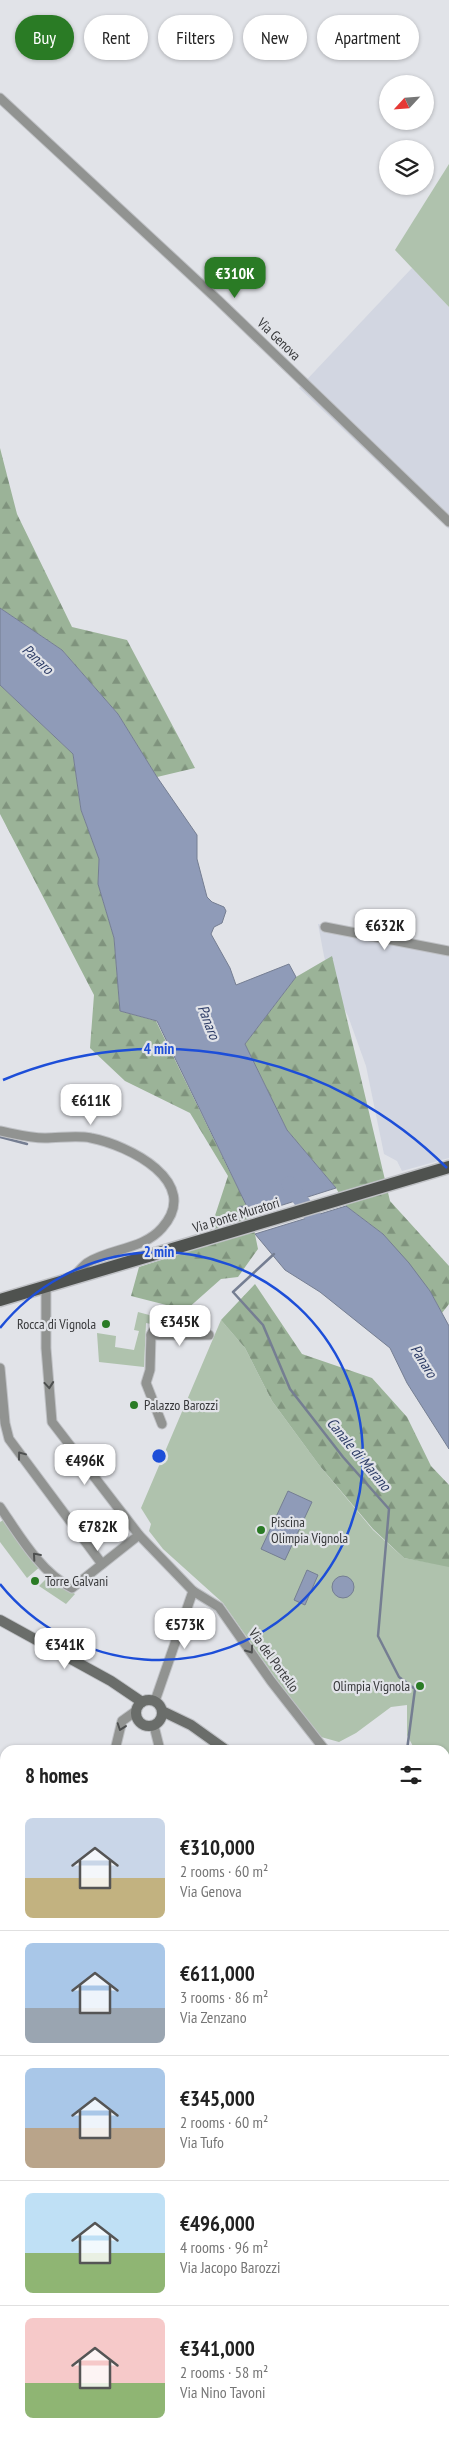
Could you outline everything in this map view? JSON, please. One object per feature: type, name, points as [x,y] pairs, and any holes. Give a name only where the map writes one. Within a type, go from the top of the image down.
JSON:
[{"type":"main road","name":"Via Ponte Muratori","points":[[0,1300],[449,1167]]},
{"type":"main road","points":[[0,1620],[111,1681],[139,1706]]},
{"type":"main road","points":[[139,1706],[155,1701],[162,1711],[191,1725],[219,1745]]},
{"type":"main road","points":[[139,1706],[137,1718],[141,1723],[154,1726],[161,1720],[162,1711]]},
{"type":"street","name":"Via Genova","points":[[0,98],[218,300],[449,522]]},
{"type":"street","points":[[325,928],[449,951]]},
{"type":"street","points":[[0,1132],[42,1138],[90,1138],[137,1154],[153,1166],[170,1184],[174,1194],[174,1205],[162,1228],[140,1243],[87,1263],[71,1279]]},
{"type":"street","name":"Via del Portello","points":[[46,1287],[46,1348],[52,1422],[139,1535],[193,1591],[219,1607],[271,1681],[321,1745]]},
{"type":"street","points":[[158,1322],[151,1335],[150,1370],[146,1384],[162,1424]]},
{"type":"street","points":[[151,1335],[209,1335]]},
{"type":"street","points":[[0,1368],[5,1423],[9,1439],[102,1564]]},
{"type":"street","points":[[0,1507],[27,1545],[59,1582],[72,1588],[139,1535]]},
{"type":"street","points":[[155,1701],[193,1591]]},
{"type":"street","points":[[116,1745],[122,1721],[139,1706]]},
{"type":"street","points":[[154,1726],[159,1745]]},
{"type":"shaded area","points":[[412,268],[449,307],[449,529],[299,388]]},
{"type":"shaded area","points":[[318,924],[449,951],[449,1158],[402,1171],[397,1161],[384,1154],[366,1066],[348,1016],[341,1002],[334,994]]},
{"type":"green space","points":[[449,164],[449,307],[395,250],[430,195],[434,195],[434,188]]},
{"type":"green space","points":[[0,448],[17,514],[72,627],[127,640],[195,768],[157,777],[118,714],[62,650],[0,608]]},
{"type":"green space","points":[[0,685],[73,754],[81,810],[99,859],[98,884],[114,938],[120,1011],[156,1021],[251,1215],[258,1249],[238,1277],[221,1279],[186,1310],[131,1296],[139,1267],[205,1246],[228,1176],[190,1113],[125,1081],[90,1048],[94,995],[0,814]]},
{"type":"green space","points":[[332,956],[390,1201],[449,1266],[449,1304],[442,1313],[430,1291],[383,1234],[346,1206],[336,1188],[287,1130],[245,1044],[296,977]]},
{"type":"green space","points":[[255,1284],[302,1354],[372,1378],[407,1417],[431,1466],[449,1485],[449,1567],[404,1558],[373,1529],[319,1465],[272,1401],[245,1348],[221,1320]]},
{"type":"green space","points":[[138,1312],[153,1316],[151,1324],[146,1323],[144,1367],[99,1362],[97,1333],[116,1336],[115,1347],[134,1350],[139,1331],[134,1330]]},
{"type":"green space","name":"Piscina Olimpia Vignola","points":[[221,1320],[245,1348],[272,1401],[319,1465],[373,1530],[404,1558],[449,1566],[449,1745],[412,1745],[407,1735],[407,1705],[391,1707],[356,1733],[339,1742],[321,1737],[290,1699],[223,1603],[163,1549],[149,1531],[151,1524],[141,1508]]},
{"type":"green space","points":[[5,1519],[41,1566],[27,1578],[0,1542],[0,1522]]},
{"type":"green space","points":[[49,1576],[75,1594],[66,1604],[39,1586]]},
{"type":"water","points":[[0,608],[62,650],[118,714],[157,777],[197,835],[197,859],[207,897],[212,902],[224,907],[226,911],[222,923],[214,927],[211,934],[230,968],[236,985],[289,964],[296,977],[245,1044],[287,1130],[336,1188],[251,1215],[157,1021],[120,1011],[114,938],[98,884],[99,859],[81,810],[73,754],[0,685]]},
{"type":"water","points":[[346,1206],[383,1234],[409,1263],[430,1291],[449,1326],[449,1449],[407,1383],[390,1348],[320,1292],[285,1270],[255,1234]]},
{"type":"water","points":[[288,1491],[312,1502],[285,1560],[261,1549]]},
{"type":"water","points":[[307,1570],[318,1575],[305,1605],[294,1600]]},
{"type":"water","points":[[343,1576],[351,1579],[354,1587],[351,1595],[343,1598],[335,1595],[332,1587],[335,1579]]},
{"type":"waterway","points":[[0,1137],[27,1144]]},
{"type":"waterway","name":"Panaro","points":[[289,1184],[324,1232]]},
{"type":"waterway","points":[[240,1207],[249,1207]]},
{"type":"waterway","name":"Canale di Marano","points":[[274,1254],[233,1292],[263,1325],[290,1389],[343,1457],[389,1509],[378,1636],[399,1677],[415,1689],[408,1745]]},
{"type":"place","name":"Rocca di Vignola","points":[[106,1324]]},
{"type":"place","name":"Palazzo Barozzi","points":[[134,1405]]},
{"type":"place","name":"Piscina Olimpia Vignola","points":[[261,1530]]},
{"type":"place","name":"Torre Galvani","points":[[35,1581]]},
{"type":"place","name":"Olimpia Vignola","points":[[420,1686]]}]
